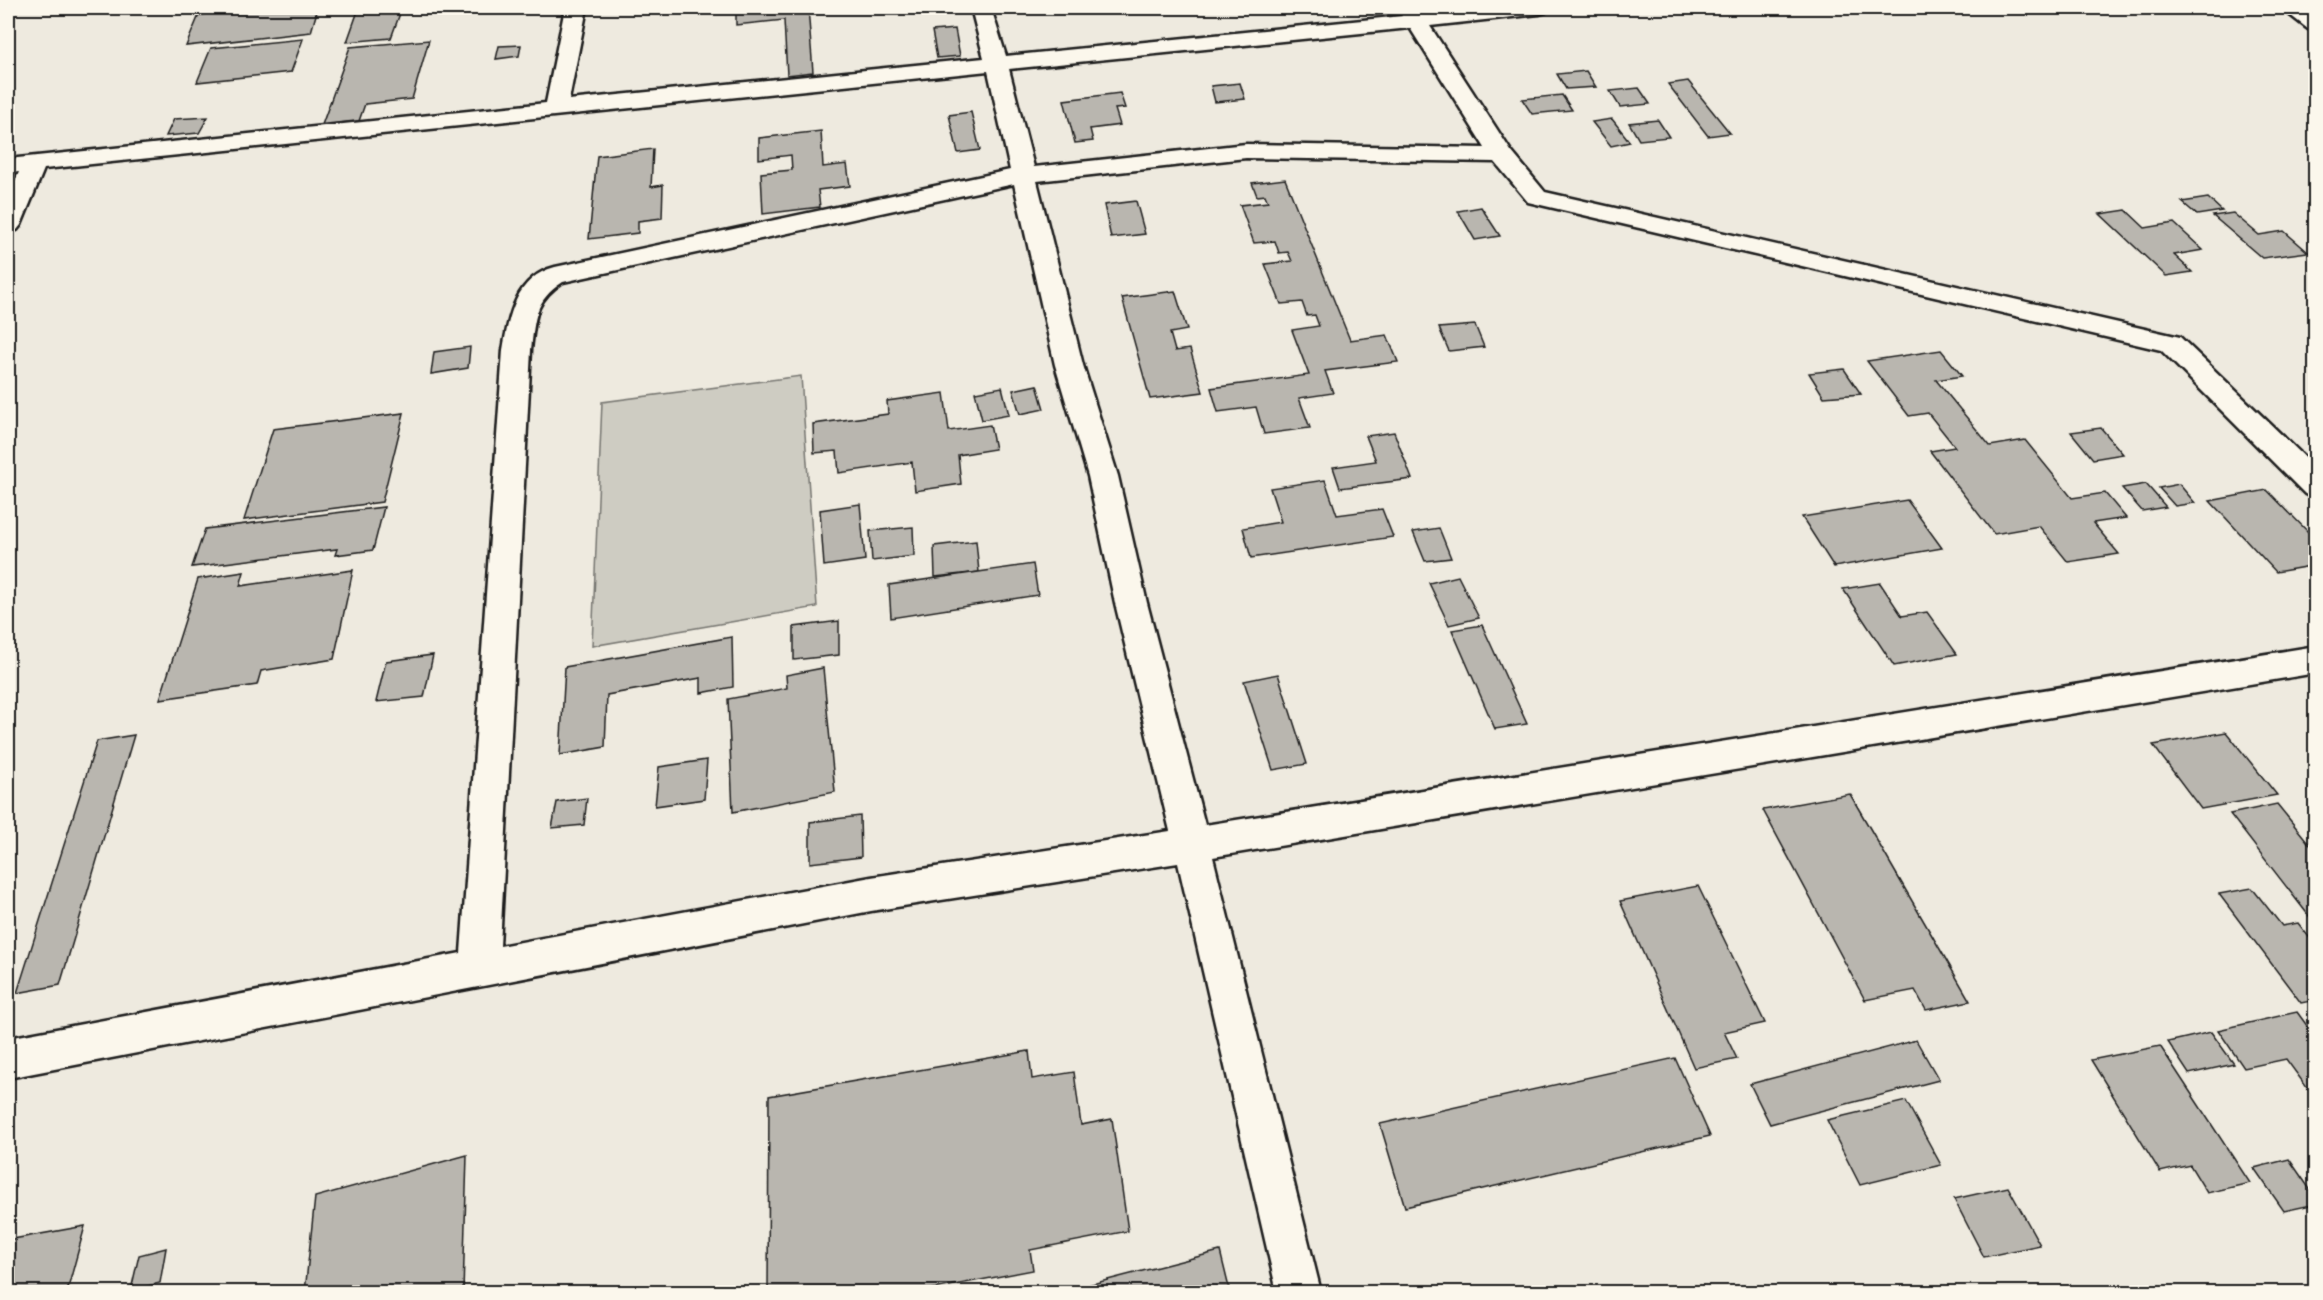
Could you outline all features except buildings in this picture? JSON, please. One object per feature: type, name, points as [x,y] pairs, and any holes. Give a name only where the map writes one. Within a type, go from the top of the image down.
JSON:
[{"type":"street","points":[[556,109],[576,8]]},
{"type":"street","points":[[981,8],[998,64],[1022,175],[1069,365],[1103,476],[1131,603],[1192,844],[1299,1293]]},
{"type":"street","points":[[8,166],[998,64],[1412,14],[1539,8]]},
{"type":"street","points":[[2292,8],[2316,24]]},
{"type":"street","points":[[1412,14],[1502,155],[1538,197],[2170,343],[2316,486]]},
{"type":"street","points":[[479,968],[518,350],[523,307],[536,286],[555,274],[1022,175],[1246,151],[1502,155]]},
{"type":"street","points":[[8,225],[35,163]]},
{"type":"street","points":[[8,1058],[872,894],[1192,844],[2316,659]]},
{"type":"shaded area","points":[[801,376],[817,607],[592,646],[602,402]]}]
